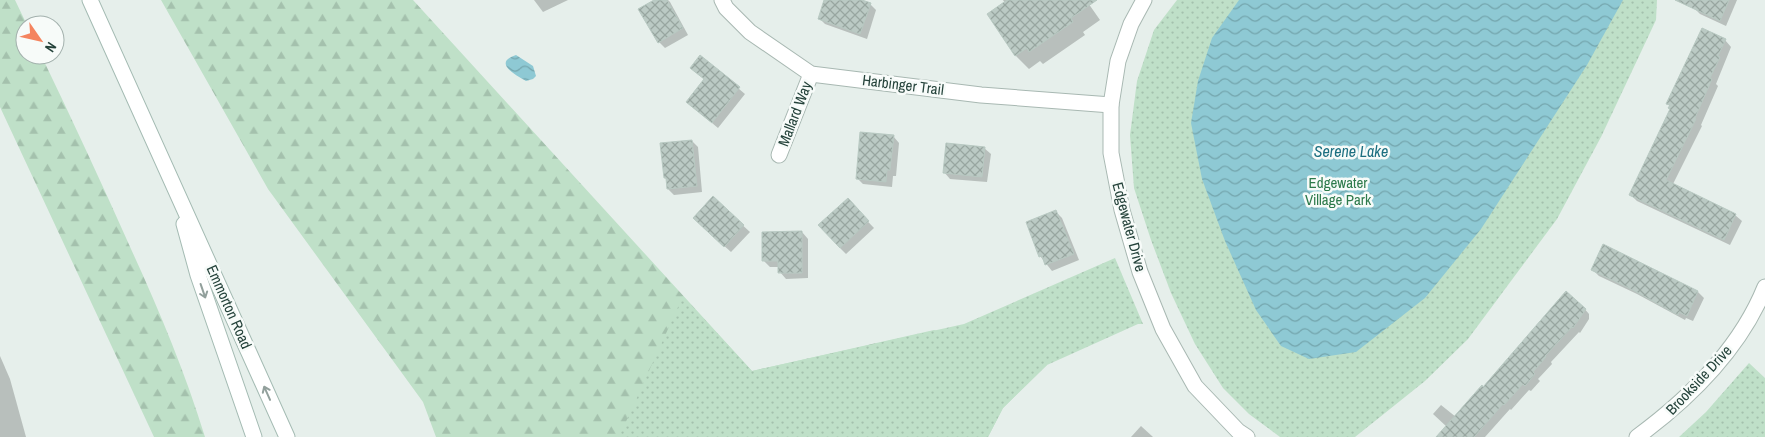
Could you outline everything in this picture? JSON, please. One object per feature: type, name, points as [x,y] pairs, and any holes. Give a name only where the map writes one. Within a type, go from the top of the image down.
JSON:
[{"type":"street","name":"Emmorton Road","points":[[90,0],[287,437]]},
{"type":"street","name":"Harbinger Trail","points":[[722,0],[726,8],[750,32],[811,74],[980,95],[1111,105]]},
{"type":"street","name":"Edgewater Drive","points":[[1144,0],[1131,24],[1118,61],[1111,105],[1111,154],[1122,210],[1140,272],[1163,329],[1195,386],[1239,435]]},
{"type":"street","name":"Mallard Way","points":[[779,155],[811,74]]},
{"type":"street","name":"Emmorton Road","points":[[171,177],[198,275],[254,437]]},
{"type":"street","name":"Brookside Drive","points":[[1637,437],[1666,416],[1727,354],[1757,307],[1765,287]]},
{"type":"green space","points":[[0,0],[15,0],[22,15],[15,15],[15,65],[46,65],[161,318],[189,389],[205,437],[154,437],[0,107]]},
{"type":"green space","points":[[161,0],[413,0],[752,371],[934,330],[1047,365],[1003,408],[988,437],[436,437],[423,402],[268,189]]},
{"type":"green space","name":"Serene Lake","points":[[1177,0],[1657,0],[1656,20],[1601,137],[1557,219],[1468,339],[1425,381],[1355,437],[1280,437],[1249,414],[1223,388],[1195,344],[1171,293],[1134,188],[1130,135],[1137,81],[1154,30]]},
{"type":"green space","points":[[1115,258],[1143,324],[1138,324],[1047,365],[1003,408],[988,437],[619,437],[683,296],[752,371],[964,324]]},
{"type":"green space","points":[[1749,363],[1765,378],[1765,437],[1679,437],[1706,412]]},
{"type":"water","name":"Serene Lake","points":[[1239,0],[1623,0],[1587,65],[1481,229],[1425,298],[1356,352],[1309,359],[1281,346],[1256,310],[1225,241],[1202,179],[1191,123],[1198,81],[1212,38]]},
{"type":"water","points":[[516,55],[533,66],[536,76],[533,79],[526,81],[508,69],[506,62],[509,58]]},
{"type":"building","points":[[654,0],[667,0],[683,28],[658,43],[638,9]]},
{"type":"building","points":[[824,0],[862,0],[871,3],[860,34],[818,19]]},
{"type":"building","points":[[1007,0],[1097,0],[1071,18],[1073,22],[1029,52],[1027,48],[1015,56],[987,14]]},
{"type":"building","points":[[1675,0],[1729,0],[1720,21]]},
{"type":"building","points":[[1702,28],[1726,39],[1718,56],[1720,57],[1710,78],[1712,79],[1696,119],[1666,180],[1736,214],[1724,240],[1629,195],[1670,109],[1668,108],[1670,105],[1666,104]]},
{"type":"building","points":[[700,55],[740,87],[712,123],[686,102],[704,79],[690,68]]},
{"type":"building","points":[[860,132],[894,135],[890,170],[887,170],[886,182],[856,179]]},
{"type":"building","points":[[692,140],[697,186],[667,189],[660,143]]},
{"type":"building","points":[[946,143],[985,147],[982,177],[943,173]]},
{"type":"building","points":[[713,196],[744,225],[724,247],[693,218]]},
{"type":"building","points":[[848,198],[869,221],[840,248],[818,225]]},
{"type":"building","points":[[1056,210],[1074,254],[1045,265],[1042,256],[1039,257],[1026,222]]},
{"type":"building","points":[[802,231],[802,273],[778,273],[778,261],[762,261],[762,232]]},
{"type":"building","points":[[1603,244],[1698,291],[1687,316],[1679,312],[1678,315],[1591,270]]},
{"type":"building","points":[[1566,291],[1586,309],[1573,328],[1545,356],[1533,372],[1535,374],[1525,386],[1523,384],[1474,437],[1436,437],[1482,385],[1483,387]]},
{"type":"park label","name":"Edgewater Village Park","points":[[1338,192]]}]
